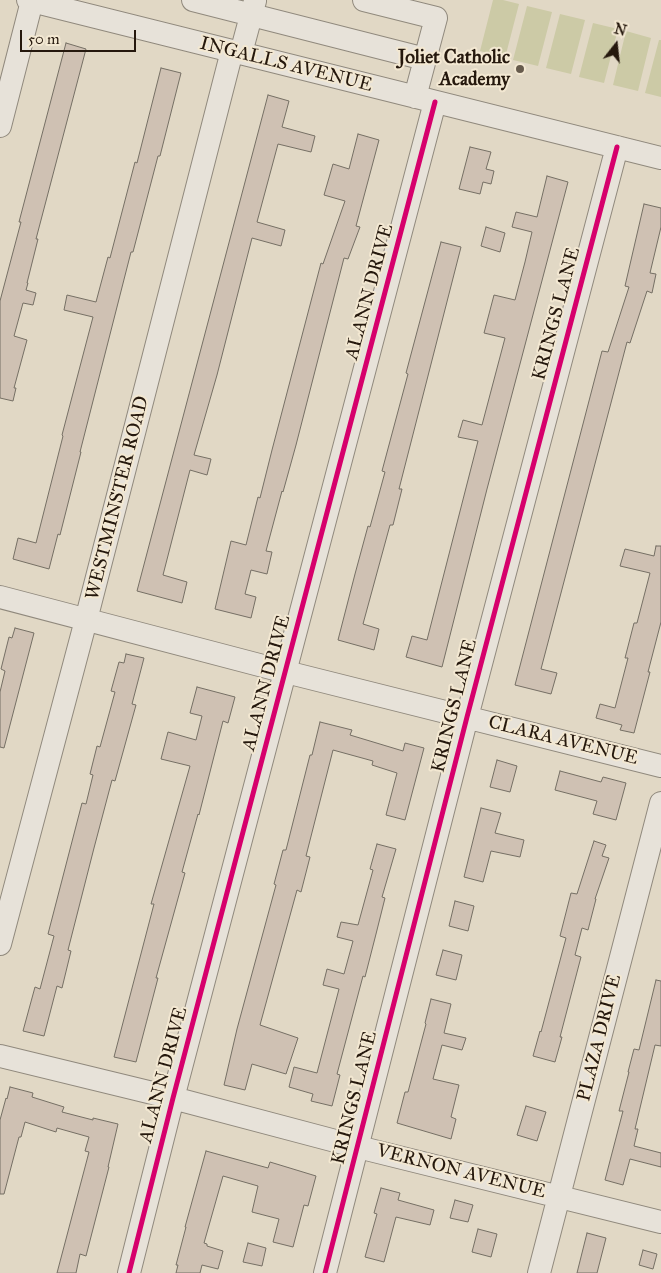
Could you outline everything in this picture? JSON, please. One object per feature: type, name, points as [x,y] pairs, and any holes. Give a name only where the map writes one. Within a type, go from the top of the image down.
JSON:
[{"type":"street","points":[[0,126],[30,0]]},
{"type":"street","name":"INGALLS AVENUE","points":[[30,0],[661,158]]},
{"type":"street","points":[[193,0],[253,8],[425,59]]},
{"type":"street","points":[[364,0],[438,9]]},
{"type":"street","name":"WESTMINSTER ROAD","points":[[0,944],[237,52],[253,8]]},
{"type":"street","name":"ALANN DRIVE","points":[[128,1273],[286,672],[425,99],[425,59],[438,9]]},
{"type":"street","name":"KRINGS LANE","points":[[325,1273],[467,717],[617,147]]},
{"type":"street","name":"CLARA AVENUE","points":[[0,597],[286,672],[661,766]]},
{"type":"street","name":"PLAZA DRIVE","points":[[539,1273],[661,803]]},
{"type":"street","name":"VERNON AVENUE","points":[[0,1056],[661,1222]]},
{"type":"shaded area","points":[[493,0],[503,0],[519,4],[505,58],[480,51]]},
{"type":"shaded area","points":[[527,6],[552,12],[538,66],[513,60]]},
{"type":"shaded area","points":[[560,14],[585,20],[571,74],[546,68]]},
{"type":"shaded area","points":[[593,23],[618,29],[604,83],[579,77]]},
{"type":"shaded area","points":[[626,31],[651,38],[638,91],[613,85]]},
{"type":"shaded area","points":[[659,40],[661,40],[661,97],[645,93]]},
{"type":"building","points":[[66,43],[86,49],[36,239],[38,239],[26,290],[36,293],[33,305],[23,303],[14,336],[27,340],[14,388],[16,388],[13,401],[0,398],[0,301]]},
{"type":"building","points":[[161,68],[181,73],[160,156],[158,156],[133,252],[131,252],[60,535],[58,534],[49,569],[13,559],[18,538],[36,543],[93,317],[64,310],[67,295],[96,302],[108,257],[110,258],[135,162],[137,163]]},
{"type":"building","points":[[268,95],[289,101],[282,127],[315,136],[311,152],[278,144],[257,222],[285,230],[281,246],[252,238],[217,375],[194,455],[211,459],[207,475],[190,470],[163,575],[187,582],[182,603],[137,591]]},
{"type":"building","points":[[358,134],[379,140],[356,226],[360,227],[348,259],[344,258],[296,445],[266,551],[272,552],[267,574],[251,570],[245,594],[256,597],[251,618],[215,609],[231,541],[246,545],[321,263],[323,264],[345,201],[324,195],[333,164],[349,169]]},
{"type":"building","points":[[470,147],[491,152],[486,169],[494,171],[491,184],[483,182],[480,194],[459,189]]},
{"type":"building","points":[[547,176],[568,182],[442,667],[406,657],[412,636],[427,640],[478,441],[458,437],[463,420],[482,425],[505,338],[484,333],[494,295],[515,300],[525,262],[532,232],[512,227],[516,212],[537,217]]},
{"type":"building","points":[[644,204],[661,208],[661,227],[650,273],[656,274],[652,293],[647,291],[630,343],[627,342],[541,669],[557,673],[551,694],[515,685],[602,351],[608,352],[629,287],[625,286]]},
{"type":"building","points":[[486,227],[505,233],[500,252],[481,246]]},
{"type":"building","points":[[441,242],[461,247],[399,489],[402,489],[393,525],[390,525],[363,624],[379,629],[374,650],[338,640],[368,526],[370,527],[385,472],[382,471]]},
{"type":"building","points":[[656,546],[661,546],[661,622],[634,733],[620,730],[622,725],[596,718],[600,704],[615,708],[628,658],[625,658],[634,623],[637,623],[650,573],[620,566],[625,549],[654,556]]},
{"type":"building","points":[[15,628],[34,633],[4,748],[0,747],[0,692],[5,671],[1,669],[9,637],[12,638]]},
{"type":"building","points":[[126,654],[144,658],[132,704],[136,705],[115,781],[112,780],[94,848],[68,950],[71,951],[62,988],[57,986],[44,1036],[23,1031],[35,987],[40,989],[54,936],[48,934],[82,803],[86,804],[93,775],[90,774],[97,746],[100,747],[115,692],[111,691],[119,662],[124,663]]},
{"type":"building","points":[[197,687],[235,697],[228,723],[223,721],[182,872],[185,873],[156,978],[158,978],[136,1062],[114,1057],[154,904],[151,904],[190,766],[161,759],[168,732],[196,740],[202,716],[190,713]]},
{"type":"building","points":[[320,722],[352,730],[350,735],[403,751],[405,743],[424,748],[405,820],[386,815],[397,773],[372,765],[373,761],[333,750],[306,856],[310,857],[301,892],[297,890],[260,1025],[298,1038],[286,1074],[252,1064],[245,1090],[224,1085],[237,1029],[276,885],[274,884],[283,850],[286,850]]},
{"type":"building","points":[[497,760],[517,766],[510,792],[490,787]]},
{"type":"building","points":[[560,771],[601,782],[603,777],[626,783],[616,820],[593,814],[597,801],[555,790]]},
{"type":"building","points":[[481,808],[501,813],[495,833],[524,840],[520,857],[491,851],[483,882],[464,877]]},
{"type":"building","points":[[594,841],[606,845],[602,856],[609,858],[595,899],[588,930],[582,928],[575,955],[581,957],[555,1062],[533,1056],[566,938],[560,936],[571,893],[577,894]]},
{"type":"building","points":[[377,844],[396,849],[382,897],[385,898],[365,977],[363,976],[337,1074],[340,1075],[332,1106],[311,1101],[313,1094],[289,1087],[294,1067],[317,1073],[339,989],[323,985],[327,969],[344,974],[353,941],[337,937],[341,922],[358,925],[373,870],[370,869]]},
{"type":"building","points":[[455,901],[474,906],[468,931],[449,926]]},
{"type":"building","points":[[443,950],[462,955],[456,980],[436,975]]},
{"type":"building","points":[[656,980],[661,981],[661,1046],[655,1045],[635,1129],[638,1129],[634,1146],[661,1153],[661,1167],[630,1159],[623,1185],[605,1180],[623,1111],[619,1111],[628,1072],[634,1049],[639,1050]]},
{"type":"building","points":[[431,999],[451,1004],[444,1033],[466,1038],[462,1050],[442,1045],[433,1079],[459,1085],[451,1117],[456,1119],[451,1139],[397,1123],[405,1092],[408,1092]]},
{"type":"building","points":[[10,1087],[33,1093],[32,1097],[64,1107],[62,1112],[118,1124],[86,1256],[80,1254],[76,1273],[57,1273],[89,1152],[85,1151],[89,1137],[57,1128],[56,1132],[25,1122],[21,1137],[19,1137],[4,1194],[0,1194],[0,1120]]},
{"type":"building","points":[[526,1106],[546,1112],[537,1141],[517,1135]]},
{"type":"building","points":[[206,1151],[268,1168],[270,1162],[316,1176],[308,1206],[304,1205],[293,1247],[273,1242],[279,1219],[252,1212],[258,1186],[223,1176],[204,1243],[207,1246],[223,1251],[218,1269],[202,1265],[200,1273],[176,1273],[178,1265],[176,1265],[185,1227]]},
{"type":"building","points":[[381,1188],[400,1193],[398,1200],[434,1210],[430,1225],[396,1217],[384,1262],[365,1257],[377,1214],[374,1213]]},
{"type":"building","points":[[455,1200],[473,1205],[468,1222],[450,1218]]},
{"type":"building","points":[[478,1229],[497,1234],[491,1257],[472,1252]]},
{"type":"building","points":[[587,1233],[606,1238],[597,1273],[577,1273]]},
{"type":"building","points":[[248,1243],[266,1248],[262,1266],[243,1262]]},
{"type":"building","points":[[643,1250],[657,1254],[653,1269],[639,1265]]},
{"type":"cycle path","points":[[129,1273],[173,1098],[435,102]]},
{"type":"cycle path","points":[[325,1273],[467,717],[617,147]]},
{"type":"place","name":"Joliet Catholic Academy","points":[[520,69]]}]
